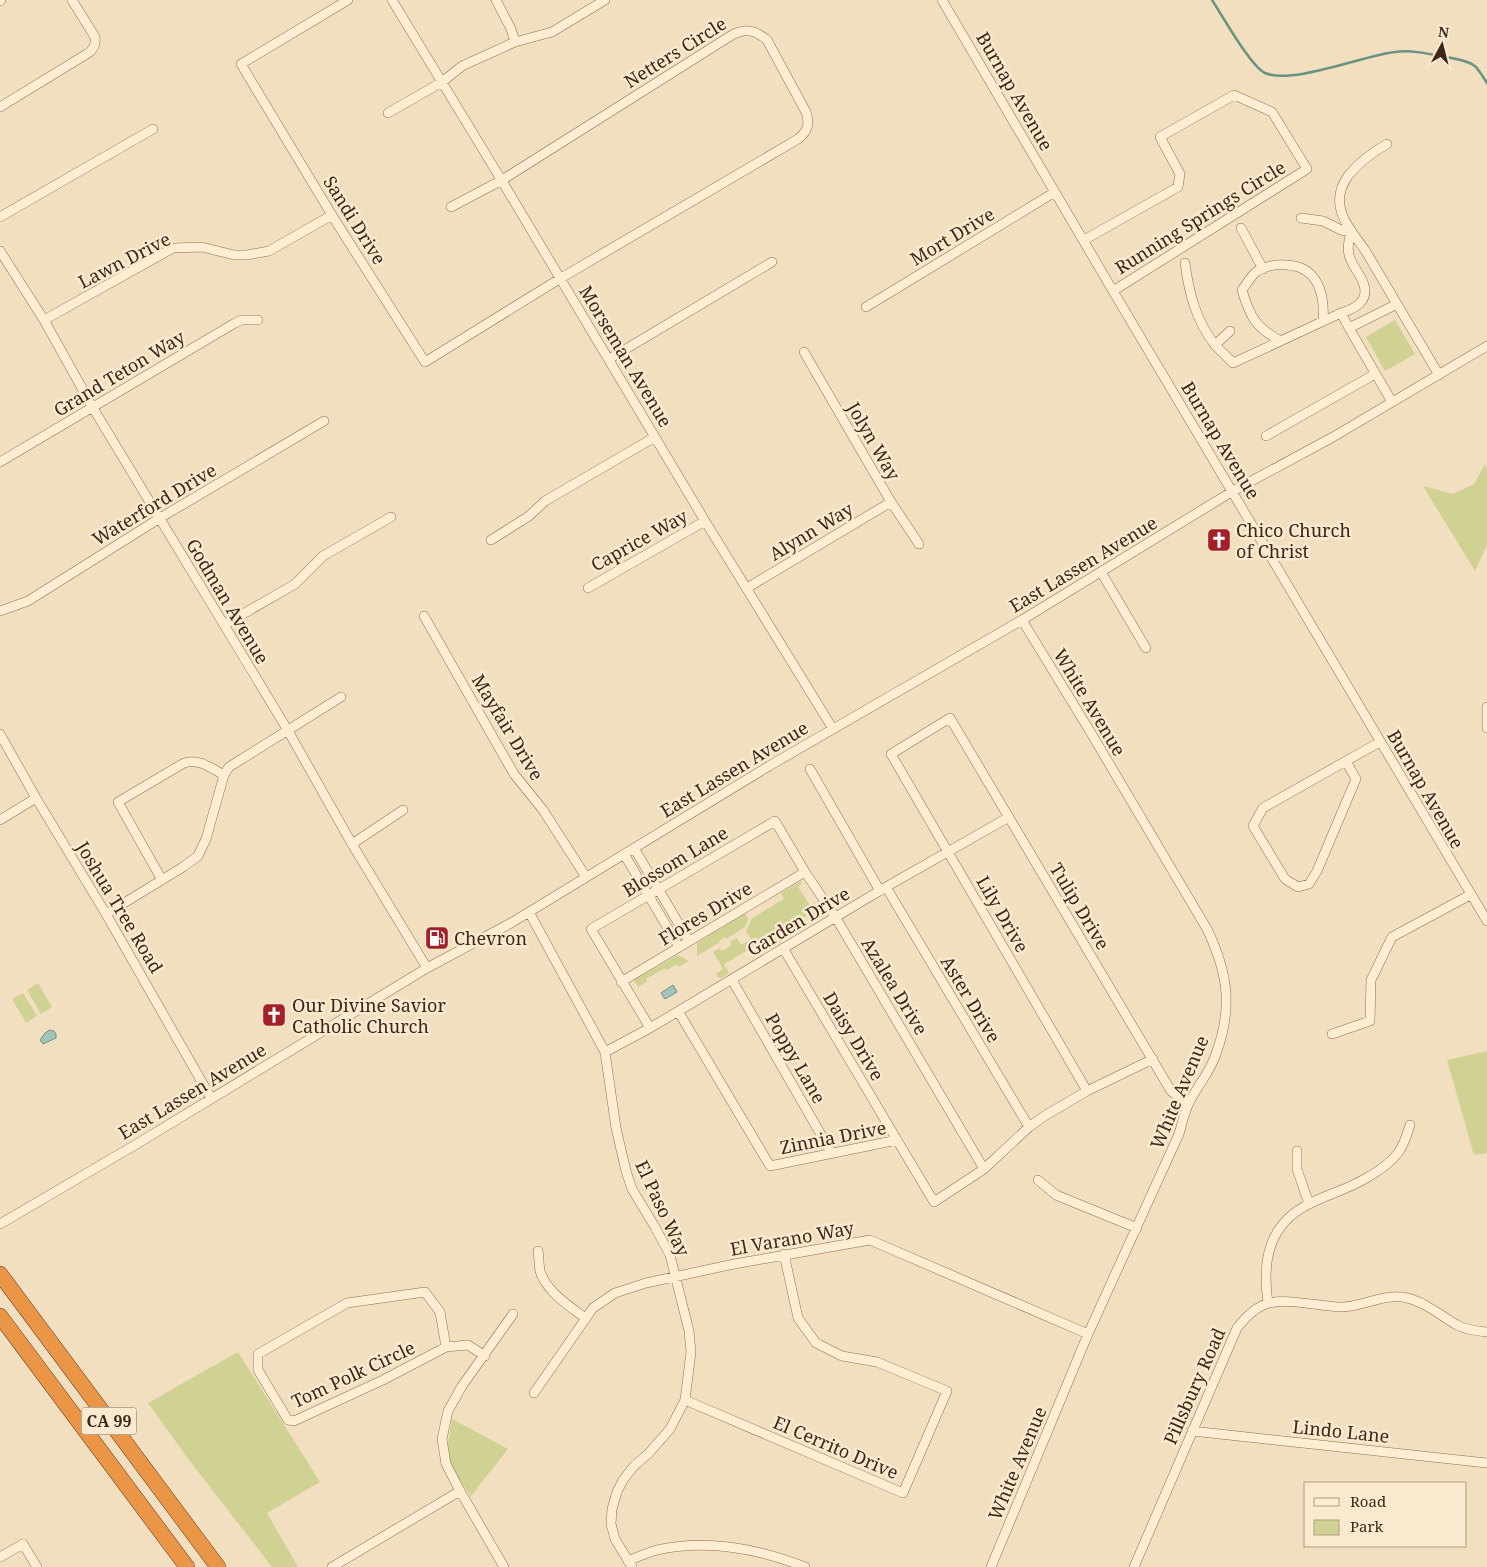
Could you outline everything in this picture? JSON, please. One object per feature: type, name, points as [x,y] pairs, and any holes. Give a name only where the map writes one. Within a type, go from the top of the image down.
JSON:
[{"type":"highway","name":"CA 99","points":[[0,1274],[218,1567]]},
{"type":"highway","name":"CA 99","points":[[0,1316],[187,1567]]},
{"type":"highway","points":[[141,1506],[176,1567]]},
{"type":"highway","points":[[188,1527],[198,1531],[228,1567]]},
{"type":"street","points":[[0,107],[90,52],[93,48],[95,37],[72,0]]},
{"type":"street","name":"Sandi Drive","points":[[348,0],[241,64],[425,362],[561,278]]},
{"type":"street","name":"Morseman Avenue","points":[[392,0],[561,278],[705,521],[833,729]]},
{"type":"street","points":[[496,0],[511,29],[515,42]]},
{"type":"street","points":[[388,113],[442,82],[462,66],[515,42],[552,32],[605,0]]},
{"type":"street","name":"Burnap Avenue","points":[[942,0],[1084,240],[1112,291],[1487,921]]},
{"type":"street","name":"Netters Circle","points":[[452,208],[502,180],[732,35],[741,31],[752,30],[760,34],[767,40],[806,112],[808,125],[802,135],[561,278]]},
{"type":"street","name":"Running Springs Circle","points":[[1084,240],[1178,187],[1180,174],[1160,137],[1234,95],[1272,112],[1307,169],[1112,291]]},
{"type":"street","points":[[0,217],[153,129]]},
{"type":"street","points":[[1387,144],[1352,170],[1340,191],[1340,207],[1351,231],[1365,250],[1439,375]]},
{"type":"street","name":"Mort Drive","points":[[866,307],[1055,192]]},
{"type":"street","name":"Lawn Drive","points":[[44,320],[174,248],[202,247],[234,256],[259,254],[269,251],[332,214]]},
{"type":"street","points":[[1301,218],[1323,221],[1341,230],[1351,231]]},
{"type":"street","points":[[1241,228],[1263,269]]},
{"type":"street","points":[[1185,263],[1195,310],[1204,331],[1233,363],[1341,313],[1356,308],[1360,304],[1365,291],[1349,255],[1348,248],[1351,231]]},
{"type":"street","name":"Godman Avenue","points":[[0,251],[44,320],[93,408],[287,729],[352,844],[427,968]]},
{"type":"street","points":[[609,359],[772,262]]},
{"type":"street","points":[[1281,341],[1265,332],[1249,312],[1242,290],[1256,272],[1276,264],[1296,265],[1313,274],[1324,308],[1323,322]]},
{"type":"street","points":[[1349,328],[1397,304]]},
{"type":"street","points":[[1341,313],[1392,402]]},
{"type":"street","name":"Grand Teton Way","points":[[0,462],[236,323],[242,320],[258,320]]},
{"type":"street","points":[[1215,345],[1230,331]]},
{"type":"street","name":"East Lassen Avenue","points":[[0,1224],[427,968],[529,912],[833,729],[1022,620],[1232,491],[1334,437],[1487,346]]},
{"type":"street","name":"Jolyn Way","points":[[804,352],[891,502],[919,544]]},
{"type":"street","points":[[1266,436],[1376,374]]},
{"type":"street","name":"Waterford Drive","points":[[0,611],[28,601],[160,518],[324,421]]},
{"type":"street","points":[[491,540],[529,516],[544,501],[656,437]]},
{"type":"street","name":"Alynn Way","points":[[747,588],[891,502]]},
{"type":"street","points":[[224,626],[295,584],[323,556],[391,517]]},
{"type":"street","name":"Caprice Way","points":[[588,588],[705,521]]},
{"type":"street","points":[[1101,572],[1146,648]]},
{"type":"street","name":"Mayfair Drive","points":[[424,616],[514,774],[543,810],[586,877]]},
{"type":"street","name":"White Avenue","points":[[991,1567],[1088,1334],[1179,1134],[1188,1104],[1216,1055],[1227,1014],[1225,978],[1220,957],[1206,929],[1022,620]]},
{"type":"street","points":[[106,914],[198,856],[206,839],[224,775],[229,767],[341,697]]},
{"type":"street","points":[[1487,707],[1487,728]]},
{"type":"street","name":"Tulip Drive","points":[[950,718],[1171,1090],[1188,1104]]},
{"type":"street","name":"Lily Drive","points":[[950,718],[891,754],[1087,1091]]},
{"type":"street","name":"Joshua Tree Road","points":[[0,734],[211,1098]]},
{"type":"street","points":[[1346,761],[1356,779],[1317,872],[1309,884],[1298,887],[1286,880],[1253,826],[1263,808],[1346,761],[1380,742]]},
{"type":"street","points":[[162,880],[118,802],[190,761],[200,762],[224,775]]},
{"type":"street","name":"Aster Drive","points":[[810,769],[1029,1127]]},
{"type":"street","points":[[0,820],[36,798]]},
{"type":"street","points":[[352,844],[403,810]]},
{"type":"street","name":"Garden Drive","points":[[605,1052],[678,1012],[883,889],[1009,817]]},
{"type":"street","name":"Azalea Drive","points":[[775,821],[805,872],[836,918],[984,1169]]},
{"type":"street","name":"Blossom Lane","points":[[621,982],[591,929],[775,821]]},
{"type":"street","points":[[634,848],[689,941]]},
{"type":"street","points":[[624,854],[679,947]]},
{"type":"street","name":"Flores Drive","points":[[621,982],[805,872]]},
{"type":"street","points":[[1332,1034],[1370,1021],[1371,980],[1392,937],[1470,895]]},
{"type":"street","name":"El Paso Way","points":[[529,912],[605,1052],[616,1128],[626,1171],[632,1189],[670,1255],[677,1276],[688,1331],[691,1352],[685,1400],[670,1429],[648,1454],[634,1466],[617,1492],[612,1509],[615,1539],[630,1564]]},
{"type":"street","name":"Daisy Drive","points":[[783,948],[897,1140]]},
{"type":"street","name":"Poppy Lane","points":[[732,980],[831,1152]]},
{"type":"street","points":[[621,982],[650,1028]]},
{"type":"street","name":"Zinnia Drive","points":[[678,1012],[770,1166],[897,1140],[934,1202],[984,1169],[1029,1127],[1087,1091],[1153,1059]]},
{"type":"street","points":[[1410,1125],[1406,1140],[1388,1164],[1350,1187],[1309,1204],[1286,1220],[1270,1246],[1265,1273],[1268,1303],[1289,1302],[1316,1306],[1344,1307],[1384,1298],[1405,1298],[1416,1300],[1458,1325],[1468,1329],[1487,1332]]},
{"type":"street","points":[[1297,1151],[1297,1169],[1309,1204]]},
{"type":"street","points":[[1038,1180],[1056,1195],[1137,1228]]},
{"type":"street","name":"El Varano Way","points":[[534,1393],[593,1308],[602,1300],[615,1293],[677,1276],[784,1254],[870,1240],[1088,1334]]},
{"type":"street","points":[[538,1251],[540,1272],[546,1283],[568,1306],[585,1318]]},
{"type":"street","name":"El Cerrito Drive","points":[[685,1400],[903,1493],[947,1392],[877,1362],[842,1356],[816,1343],[798,1318],[784,1254]]},
{"type":"street","name":"Tom Polk Circle","points":[[446,1347],[440,1312],[425,1292],[399,1294],[347,1303],[258,1354],[258,1370],[283,1413],[288,1420],[294,1421],[383,1380],[446,1347],[468,1345],[485,1356]]},
{"type":"street","name":"Pillsbury Road","points":[[1134,1567],[1237,1328],[1256,1309],[1268,1303]]},
{"type":"street","points":[[504,1567],[446,1464],[442,1439],[448,1411],[462,1386],[513,1314]]},
{"type":"street","name":"Lindo Lane","points":[[1192,1431],[1487,1463]]},
{"type":"street","points":[[332,1567],[460,1491]]},
{"type":"street","points":[[0,1557],[23,1544],[37,1567]]},
{"type":"street","points":[[630,1564],[655,1550],[694,1545],[712,1546],[772,1556],[805,1567]]},
{"type":"green space","points":[[1395,320],[1415,354],[1385,371],[1366,337]]},
{"type":"green space","points":[[1485,464],[1487,468],[1487,545],[1475,571],[1423,486],[1453,494],[1474,484]]},
{"type":"green space","points":[[801,881],[802,883],[798,887],[819,919],[816,921],[811,913],[780,932],[784,940],[764,952],[758,944],[724,964],[729,973],[721,978],[718,977],[716,974],[723,969],[713,952],[720,948],[722,951],[732,945],[730,941],[737,938],[741,945],[751,939],[746,931],[752,918],[784,899],[781,893]]},
{"type":"green space","points":[[745,913],[748,919],[745,927],[726,939],[724,937],[720,942],[697,956],[697,943]]},
{"type":"green space","points":[[678,955],[689,961],[678,967],[676,964],[667,970],[665,968],[646,979],[647,982],[638,987],[634,980]]},
{"type":"green space","points":[[38,983],[52,1007],[41,1014],[27,990]]},
{"type":"green space","points":[[23,993],[37,1016],[26,1023],[12,999]]},
{"type":"green space","points":[[1487,1051],[1487,1153],[1474,1155],[1447,1060]]},
{"type":"green space","points":[[238,1352],[320,1482],[267,1513],[298,1567],[272,1567],[189,1460],[148,1403]]},
{"type":"green space","points":[[452,1419],[508,1449],[471,1496],[450,1466],[447,1449]]},
{"type":"water","points":[[673,985],[677,992],[665,999],[661,993]]},
{"type":"water","points":[[50,1030],[54,1031],[56,1038],[43,1044],[40,1040]]},
{"type":"waterway","points":[[1212,0],[1252,61],[1265,73],[1277,76],[1292,75],[1401,51],[1423,53],[1469,63],[1476,67],[1487,83]]},
{"type":"place","name":"Chico Church of Christ","points":[[1219,540]]},
{"type":"place","name":"Chevron","points":[[437,938]]},
{"type":"place","name":"Our Divine Savior Catholic Church","points":[[274,1015]]}]
